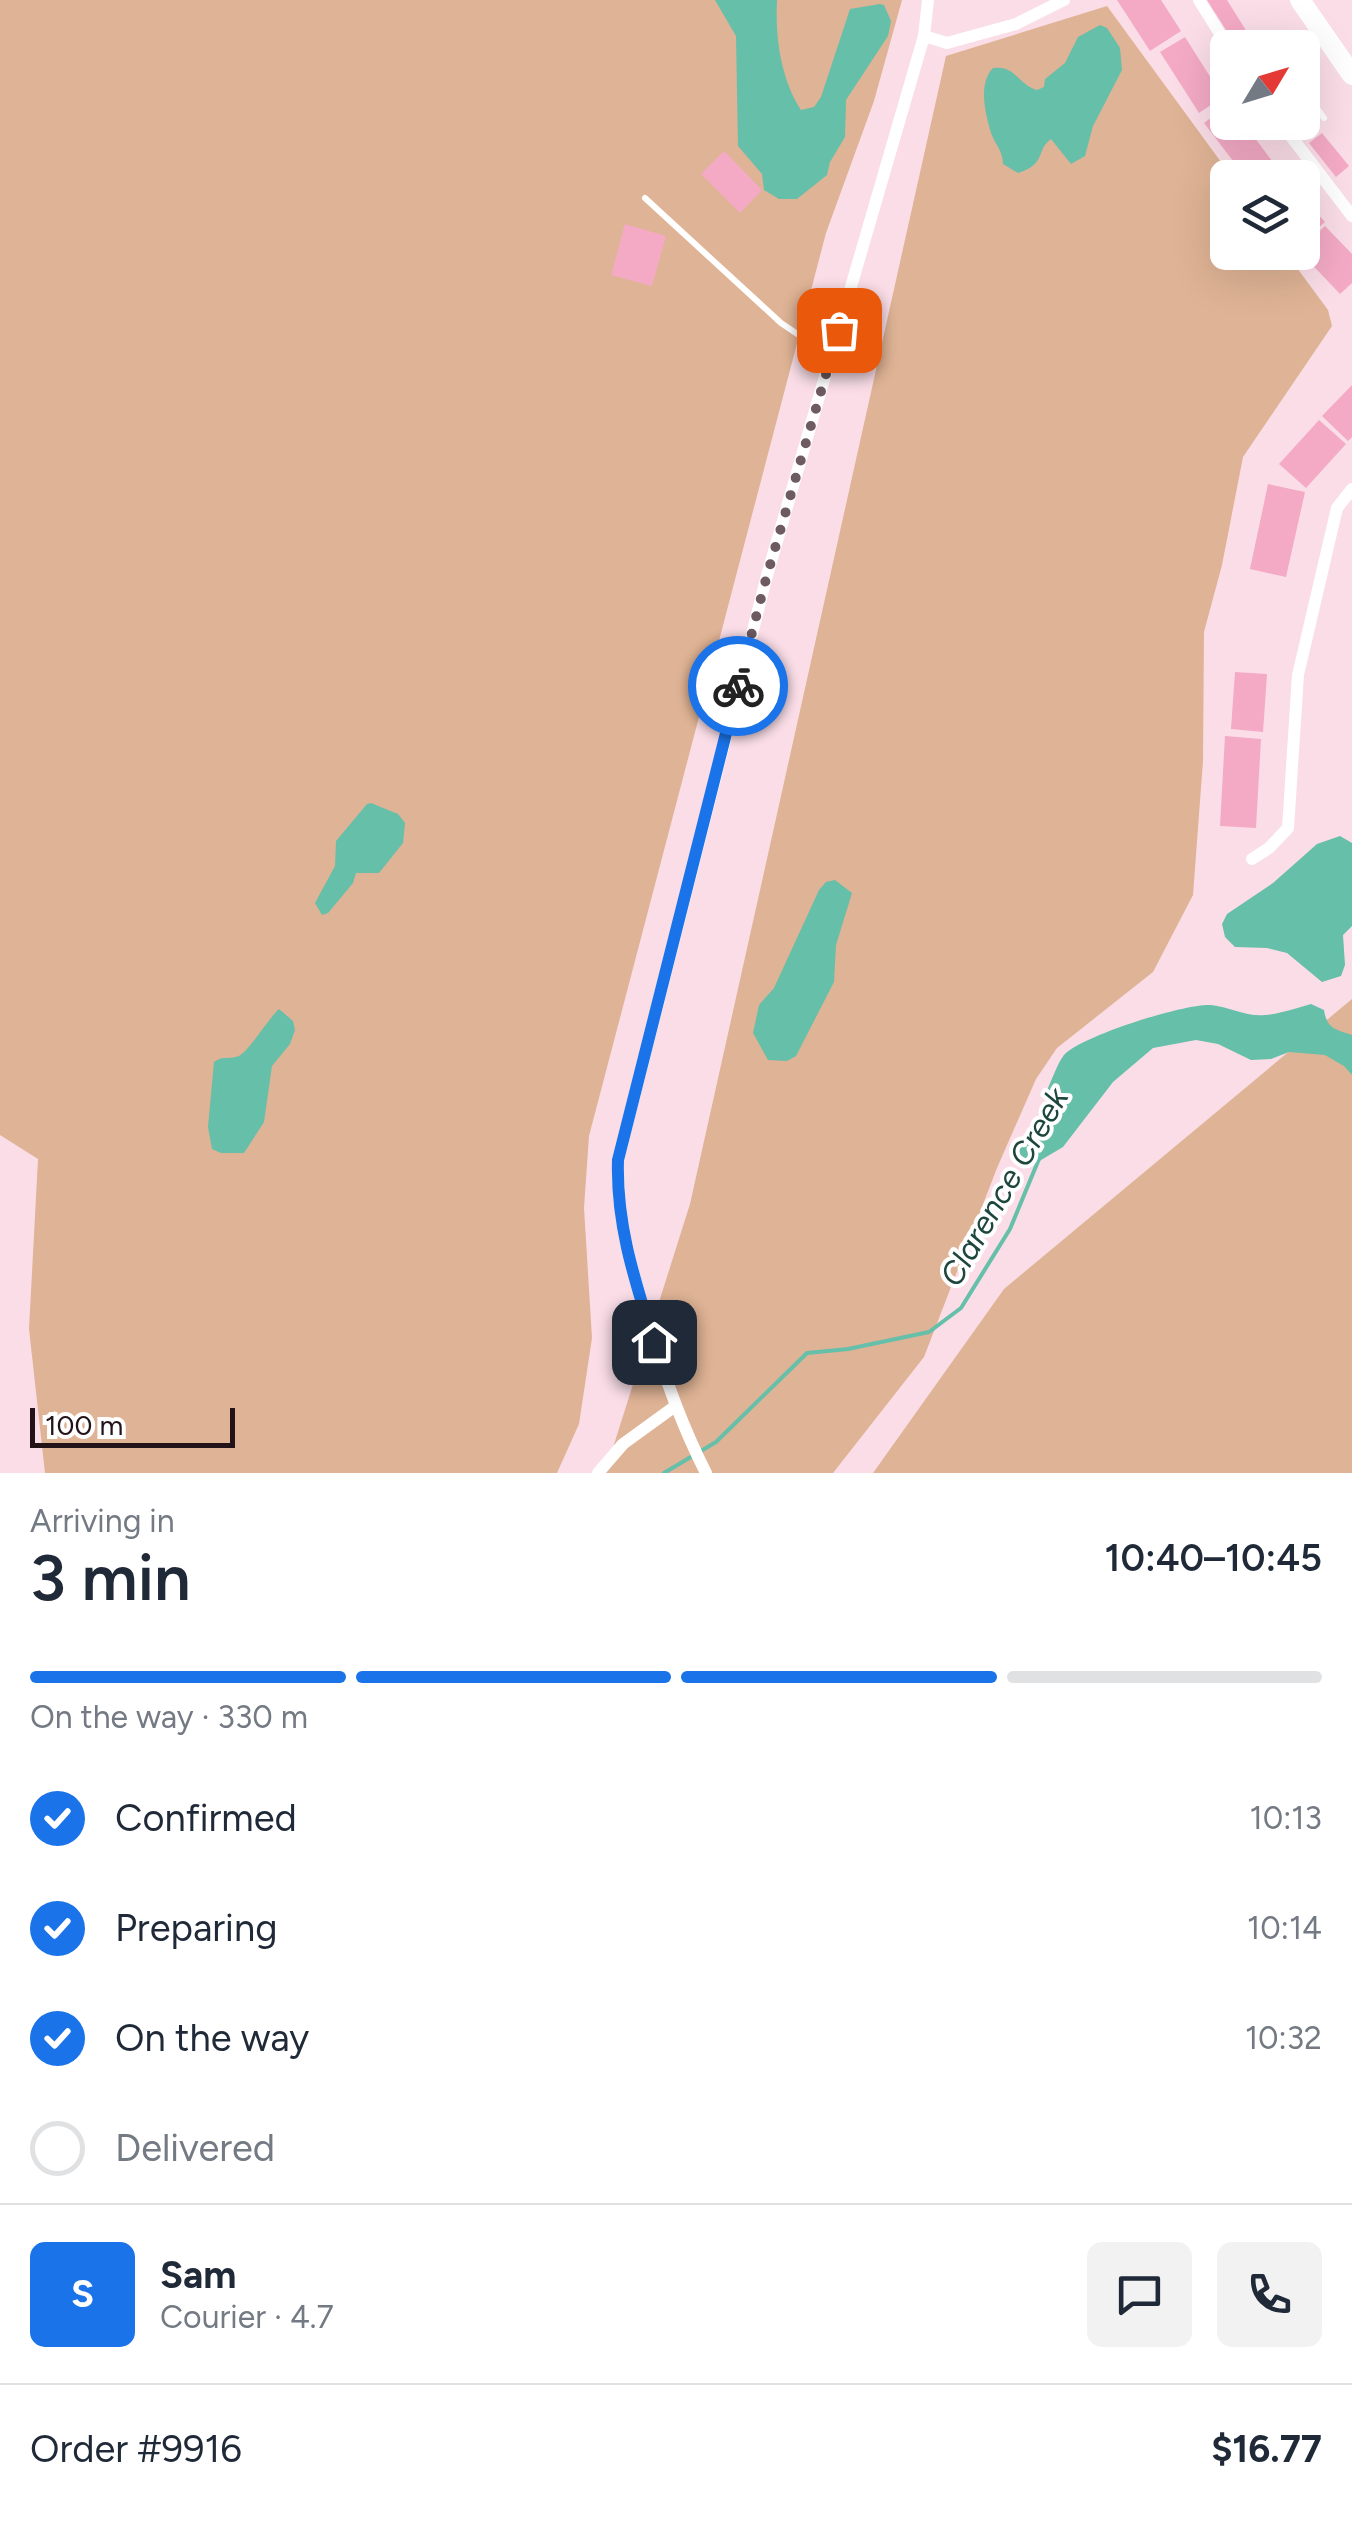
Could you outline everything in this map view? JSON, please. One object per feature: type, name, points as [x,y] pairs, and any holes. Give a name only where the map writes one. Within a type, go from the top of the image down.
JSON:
[{"type":"main road","points":[[1300,0],[1352,74]]},
{"type":"street","points":[[706,1473],[674,1406],[624,1244],[617,1202],[618,1160],[766,579],[924,36],[928,0]]},
{"type":"street","points":[[924,36],[946,43],[1016,24],[1064,0]]},
{"type":"street","points":[[1199,0],[1217,30]]},
{"type":"street","points":[[1294,140],[1352,216]]},
{"type":"street","points":[[1252,859],[1288,828],[1298,675],[1337,508],[1352,489]]},
{"type":"street","points":[[598,1473],[623,1444],[674,1406]]},
{"type":"lane","points":[[1320,113],[1324,118]]},
{"type":"lane","points":[[646,198],[781,323],[831,357]]},
{"type":"shaded area","points":[[0,0],[902,0],[874,101],[826,233],[589,1136],[584,1208],[592,1338],[579,1424],[557,1473],[45,1473],[29,1329],[38,1159],[0,1135]]},
{"type":"shaded area","points":[[715,0],[777,0],[781,58],[801,110],[814,107],[821,97],[850,9],[884,5],[891,21],[888,36],[846,100],[845,137],[827,175],[797,199],[779,199],[764,190],[762,174],[738,146],[736,36]]},
{"type":"shaded area","points":[[1107,6],[1220,160],[1210,160],[1210,270],[1299,270],[1328,310],[1332,326],[1243,457],[1204,632],[1203,761],[1193,895],[1153,972],[1057,1048],[1036,1079],[924,1357],[833,1473],[605,1473],[690,1204],[946,56]]},
{"type":"shaded area","points":[[1100,25],[1107,28],[1120,48],[1122,70],[1093,126],[1085,156],[1071,164],[1051,139],[1033,166],[1018,173],[1003,164],[985,107],[988,75],[993,68],[1007,69],[1030,87],[1044,87],[1045,79],[1065,63],[1078,37]]},
{"type":"shaded area","points":[[371,803],[398,814],[405,823],[403,843],[379,873],[356,873],[353,883],[322,915],[315,903],[335,866],[336,841]]},
{"type":"shaded area","points":[[1340,836],[1352,843],[1352,926],[1343,935],[1345,965],[1341,976],[1322,982],[1287,953],[1235,947],[1225,937],[1222,924],[1227,914],[1273,883],[1317,844]]},
{"type":"shaded area","points":[[835,880],[852,893],[836,945],[834,982],[796,1056],[787,1061],[768,1060],[753,1033],[759,1005],[774,988],[819,890],[826,882]]},
{"type":"shaded area","points":[[1352,999],[1352,1473],[873,1473],[1004,1289]]},
{"type":"shaded area","points":[[1311,1004],[1324,1010],[1333,1027],[1352,1035],[1352,1075],[1325,1055],[1289,1052],[1271,1059],[1251,1060],[1218,1044],[1196,1040],[1153,1048],[1113,1082],[1063,1147],[1036,1163],[1023,1163],[1017,1155],[1019,1145],[1052,1112],[1047,1090],[1061,1059],[1074,1047],[1134,1022],[1180,1009],[1211,1005],[1258,1015]]},
{"type":"shaded area","points":[[279,1009],[293,1021],[295,1030],[290,1044],[272,1066],[264,1122],[244,1153],[221,1153],[212,1149],[208,1127],[214,1062],[243,1053]]},
{"type":"building","points":[[1117,0],[1161,0],[1181,31],[1150,51]]},
{"type":"building","points":[[1207,0],[1227,0],[1246,30],[1226,30]]},
{"type":"building","points":[[1185,37],[1210,76],[1210,106],[1199,113],[1160,52]]},
{"type":"building","points":[[1320,135],[1349,166],[1336,177],[1309,143],[1320,140]]},
{"type":"building","points":[[1217,140],[1256,140],[1271,160],[1232,160]]},
{"type":"building","points":[[724,151],[762,190],[740,213],[701,174]]},
{"type":"building","points":[[625,224],[666,236],[652,286],[611,275]]},
{"type":"building","points":[[1325,226],[1352,254],[1352,283],[1340,294],[1317,270],[1320,231]]},
{"type":"building","points":[[1352,385],[1352,437],[1348,441],[1322,416]]},
{"type":"building","points":[[1319,420],[1346,444],[1306,488],[1279,464]]},
{"type":"building","points":[[1268,484],[1305,492],[1286,577],[1250,569]]},
{"type":"building","points":[[1235,672],[1267,674],[1263,732],[1231,729]]},
{"type":"building","points":[[1225,736],[1261,739],[1256,828],[1220,826]]},
{"type":"waterway","name":"Clarence Creek","points":[[664,1473],[716,1442],[807,1353],[848,1349],[929,1332],[961,1308],[1010,1229],[1039,1159]]},
{"type":"way so far","points":[[738,686],[839,330]]},
{"type":"route","points":[[654,1342],[624,1244],[617,1202],[618,1160],[738,686]]}]
